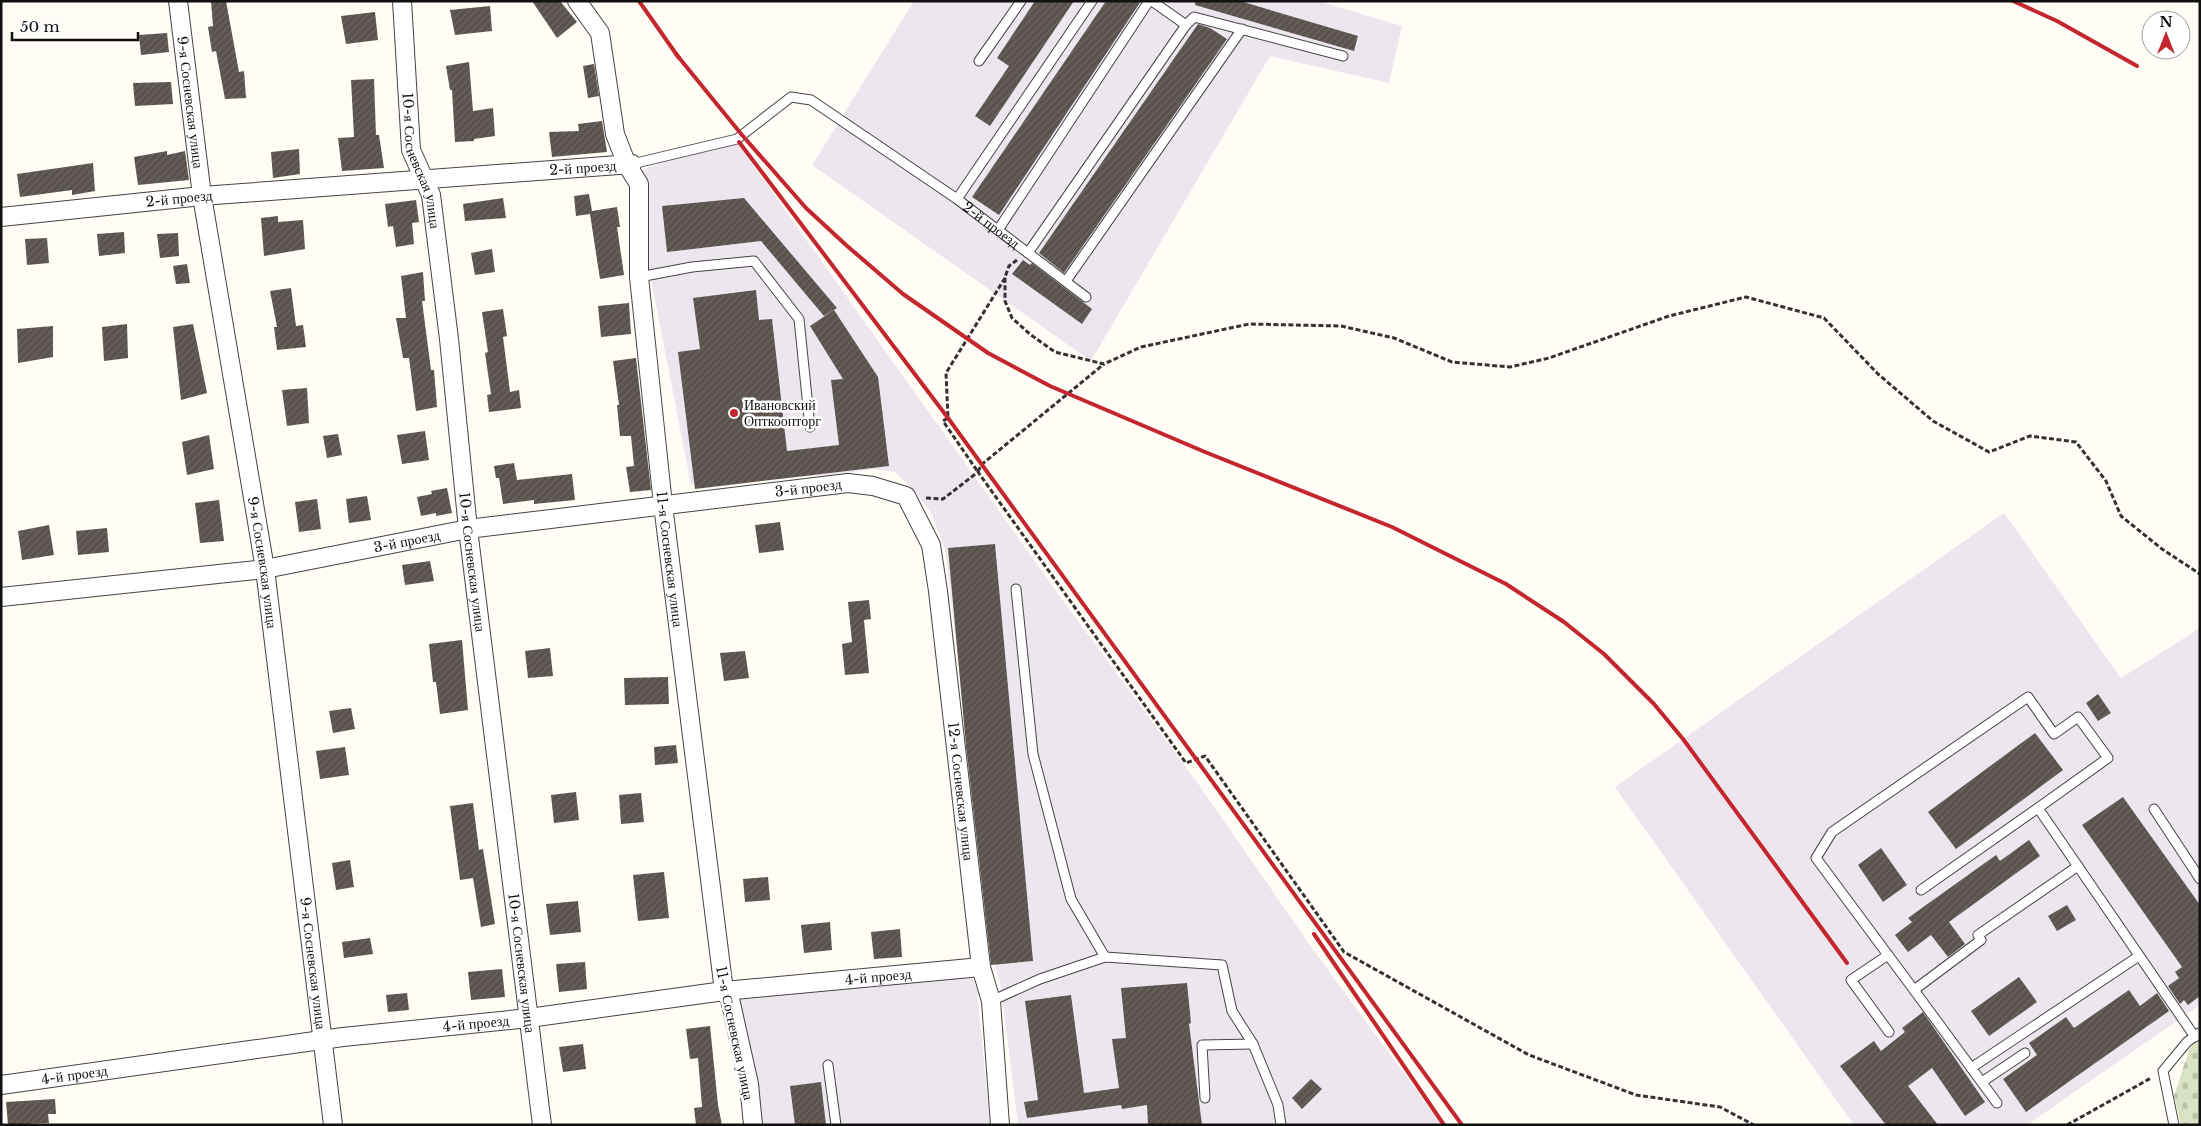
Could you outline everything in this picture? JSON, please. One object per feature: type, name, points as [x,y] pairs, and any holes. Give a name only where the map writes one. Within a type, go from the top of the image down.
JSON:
[{"type":"street","name":"9-я Сосневская улица","points":[[178,1],[202,196],[265,569],[333,1125]]},
{"type":"street","name":"10-я Сосневская улица","points":[[402,1],[411,150],[431,195],[448,329],[468,529],[542,1125]]},
{"type":"street","name":"11-я Сосневская улица","points":[[577,1],[600,33],[616,134],[639,184],[639,277],[663,505],[724,991],[730,1000],[749,1084],[753,1125]]},
{"type":"street","name":"2-й проезд","points":[[1,217],[202,196],[630,165]]},
{"type":"street","name":"3-й проезд","points":[[1,597],[265,569],[468,529],[848,483],[873,486],[906,496]]},
{"type":"street","name":"12-я Сосневская улица","points":[[906,496],[930,545],[938,591],[981,967],[991,1001],[1000,1125]]},
{"type":"street","name":"4-й проезд","points":[[1,1085],[323,1039],[529,1018],[724,991],[981,967]]},
{"type":"lane","points":[[979,61],[1021,1]]},
{"type":"lane","points":[[957,199],[1092,1]]},
{"type":"lane","points":[[998,230],[1151,1],[1186,25]]},
{"type":"lane","points":[[1028,253],[1186,25],[1194,17],[1343,56]]},
{"type":"lane","points":[[1066,281],[1242,29]]},
{"type":"lane","name":"2-й проезд","points":[[630,165],[737,139],[791,97],[811,100],[957,199],[1086,297]]},
{"type":"lane","points":[[639,277],[692,267],[754,261],[799,319],[810,428]]},
{"type":"lane","points":[[1016,589],[1033,754],[1071,900],[1105,957]]},
{"type":"lane","points":[[1921,890],[2108,758],[2078,717],[2054,734],[2028,697],[1832,832],[1816,858],[1997,1103]]},
{"type":"lane","points":[[2038,808],[2139,956],[2197,1035],[2187,1042],[2163,1071],[2174,1125]]},
{"type":"lane","points":[[2154,809],[2200,879]]},
{"type":"lane","points":[[1914,990],[1981,940],[1978,935],[2078,866]]},
{"type":"lane","points":[[1888,954],[1851,980],[1889,1032]]},
{"type":"lane","points":[[1971,1068],[2139,956]]},
{"type":"lane","points":[[991,1001],[1040,979],[1105,957],[1222,966],[1232,1011],[1253,1044],[1278,1105],[1281,1125]]},
{"type":"lane","points":[[1205,1098],[1202,1045],[1253,1044]]},
{"type":"lane","points":[[1982,1082],[2025,1053]]},
{"type":"lane","points":[[828,1065],[836,1125]]},
{"type":"path","points":[[1028,253],[1010,266],[1006,277],[946,373],[948,418],[943,421],[1186,763],[1205,756],[1344,952],[1529,1054],[1636,1095],[1720,1107],[1754,1125]]},
{"type":"path","points":[[1006,277],[1005,301],[1012,318],[1031,335],[1056,352],[1104,364]]},
{"type":"path","points":[[906,496],[943,499],[978,472],[981,465],[1104,364],[1142,347],[1249,324],[1341,326],[1394,338],[1452,362],[1510,367],[1549,358],[1668,316],[1746,297],[1824,318],[1878,374],[1933,421],[1989,452],[2030,436],[2076,442],[2106,481],[2121,516],[2162,549],[2200,574]]},
{"type":"path","points":[[2067,1125],[2163,1071]]},
{"type":"shaded area","points":[[914,1],[1318,1],[1402,26],[1389,83],[1270,56],[1091,361],[812,165]]},
{"type":"shaded area","points":[[736,141],[1061,598],[1199,785],[1314,951],[1442,1125],[1018,1125],[1001,988],[993,957],[945,549],[930,511],[915,492],[895,472],[874,469],[833,475],[691,485],[631,177],[651,166]]},
{"type":"shaded area","points":[[2004,513],[2121,678],[2200,628],[2200,1005],[2027,1125],[1854,1125],[1615,787]]},
{"type":"shaded area","points":[[968,968],[977,989],[990,1125],[757,1125],[733,993]]},
{"type":"green space","points":[[2200,1040],[2200,1125],[2181,1125],[2174,1096],[2190,1047]]},
{"type":"building","points":[[211,1],[226,1],[239,72],[244,71],[246,98],[225,99],[216,51],[212,52],[208,27],[213,26]]},
{"type":"building","points":[[532,1],[560,1],[577,22],[557,38]]},
{"type":"building","points":[[1035,1],[1074,1],[990,126],[975,116],[1009,66],[997,58]]},
{"type":"building","points":[[1106,1],[1141,1],[999,215],[972,197]]},
{"type":"building","points":[[1195,1],[1240,1],[1358,36],[1354,51],[1195,5]]},
{"type":"building","points":[[490,6],[492,31],[455,35],[450,10]]},
{"type":"building","points":[[375,12],[378,40],[346,44],[341,16]]},
{"type":"building","points":[[1198,24],[1210,28],[1227,39],[1064,273],[1039,253]]},
{"type":"building","points":[[167,33],[169,52],[141,55],[139,35]]},
{"type":"building","points":[[469,62],[473,111],[493,108],[495,136],[474,139],[474,141],[455,142],[452,90],[450,90],[446,66]]},
{"type":"building","points":[[594,64],[599,96],[588,98],[583,66]]},
{"type":"building","points":[[374,79],[376,135],[379,135],[384,168],[342,171],[338,138],[354,137],[351,80]]},
{"type":"building","points":[[171,82],[173,104],[135,106],[133,83]]},
{"type":"building","points":[[602,121],[607,152],[552,157],[549,132],[579,131],[578,124]]},
{"type":"building","points":[[299,149],[300,174],[273,178],[271,152]]},
{"type":"building","points":[[167,151],[167,155],[185,151],[189,180],[138,185],[134,157]]},
{"type":"building","points":[[93,163],[95,191],[72,195],[72,190],[20,197],[17,174]]},
{"type":"building","points":[[589,194],[592,211],[617,207],[620,227],[617,227],[624,275],[600,279],[590,214],[576,216],[574,196]]},
{"type":"building","points":[[503,198],[506,218],[465,221],[463,204]]},
{"type":"building","points":[[744,198],[837,308],[824,316],[761,241],[667,252],[662,206]]},
{"type":"building","points":[[416,200],[419,222],[412,223],[414,244],[396,247],[393,226],[388,227],[385,204]]},
{"type":"building","points":[[278,216],[278,222],[303,220],[305,249],[264,256],[261,218]]},
{"type":"building","points":[[124,232],[125,253],[99,256],[97,234]]},
{"type":"building","points":[[178,233],[179,256],[160,258],[157,234]]},
{"type":"building","points":[[47,238],[49,263],[27,265],[25,239]]},
{"type":"building","points":[[492,249],[495,272],[475,275],[471,253]]},
{"type":"building","points":[[1023,260],[1030,265],[1032,263],[1092,309],[1082,324],[1012,274]]},
{"type":"building","points":[[187,264],[190,283],[176,284],[173,266]]},
{"type":"building","points":[[423,272],[425,301],[422,301],[431,370],[434,370],[437,407],[416,411],[409,358],[403,358],[396,318],[406,318],[401,276]]},
{"type":"building","points":[[291,288],[296,326],[303,325],[306,347],[277,350],[274,327],[277,327],[270,291]]},
{"type":"building","name":"Ивановский Опткоопторг","points":[[756,290],[759,320],[772,319],[787,451],[839,445],[831,380],[843,379],[810,326],[834,310],[878,377],[889,466],[695,489],[678,352],[700,349],[693,298]]},
{"type":"building","points":[[629,303],[631,334],[601,337],[598,306]]},
{"type":"building","points":[[503,309],[507,336],[503,337],[510,392],[519,390],[521,408],[489,412],[487,395],[491,394],[485,353],[488,352],[482,312]]},
{"type":"building","points":[[127,324],[128,358],[104,361],[102,327]]},
{"type":"building","points":[[193,324],[207,393],[181,400],[173,327]]},
{"type":"building","points":[[53,326],[53,357],[18,363],[17,329]]},
{"type":"building","points":[[636,358],[651,490],[630,492],[626,467],[634,466],[631,436],[620,436],[617,405],[619,405],[613,361]]},
{"type":"building","points":[[307,388],[309,423],[287,426],[282,390]]},
{"type":"building","points":[[425,431],[429,460],[402,464],[397,435]]},
{"type":"building","points":[[338,434],[342,455],[327,458],[323,436]]},
{"type":"building","points":[[209,435],[214,469],[187,475],[182,442]]},
{"type":"building","points":[[514,463],[517,480],[572,474],[575,500],[534,504],[534,500],[503,504],[499,478],[496,478],[494,466]]},
{"type":"building","points":[[447,488],[452,513],[436,516],[436,513],[421,516],[417,497],[432,494],[431,491]]},
{"type":"building","points":[[367,496],[371,520],[349,523],[346,499]]},
{"type":"building","points":[[317,499],[321,529],[299,532],[295,502]]},
{"type":"building","points":[[219,500],[224,541],[200,543],[195,503]]},
{"type":"building","points":[[780,522],[784,550],[759,553],[755,525]]},
{"type":"building","points":[[49,525],[54,555],[22,560],[18,531]]},
{"type":"building","points":[[107,528],[109,552],[78,555],[76,531]]},
{"type":"building","points":[[995,544],[1033,961],[991,965],[966,746],[948,548]]},
{"type":"building","points":[[430,561],[434,581],[405,585],[402,565]]},
{"type":"building","points":[[869,600],[871,619],[864,620],[869,673],[845,675],[842,644],[852,642],[848,602]]},
{"type":"building","points":[[462,640],[468,710],[440,714],[436,682],[433,682],[429,644]]},
{"type":"building","points":[[550,648],[553,676],[528,678],[525,651]]},
{"type":"building","points":[[745,651],[749,678],[724,681],[720,653]]},
{"type":"building","points":[[668,677],[669,704],[625,705],[624,678]]},
{"type":"building","points":[[2098,694],[2111,713],[2098,721],[2086,703]]},
{"type":"building","points":[[351,708],[355,729],[333,733],[329,711]]},
{"type":"building","points":[[2035,733],[2063,770],[1956,849],[1928,812]]},
{"type":"building","points":[[676,745],[678,763],[655,765],[654,747]]},
{"type":"building","points":[[345,747],[349,775],[320,779],[316,751]]},
{"type":"building","points":[[576,792],[579,820],[554,823],[551,795]]},
{"type":"building","points":[[641,793],[644,822],[621,824],[619,795]]},
{"type":"building","points":[[2123,797],[2200,905],[2200,996],[2188,1005],[2184,1000],[2180,1004],[2168,986],[2179,978],[2175,972],[2182,967],[2082,825]]},
{"type":"building","points":[[473,803],[479,850],[483,849],[495,924],[481,927],[473,878],[460,880],[450,806]]},
{"type":"building","points":[[2029,840],[2040,856],[1949,922],[1965,944],[1948,957],[1931,935],[1908,952],[1895,935],[1912,922],[1908,918],[1996,855],[2000,861]]},
{"type":"building","points":[[1881,848],[1907,885],[1883,902],[1858,865]]},
{"type":"building","points":[[350,860],[354,887],[336,890],[332,863]]},
{"type":"building","points":[[664,872],[669,918],[638,921],[633,875]]},
{"type":"building","points":[[768,877],[770,900],[745,902],[743,879]]},
{"type":"building","points":[[578,901],[581,932],[550,935],[546,904]]},
{"type":"building","points":[[2067,905],[2076,920],[2057,931],[2048,916]]},
{"type":"building","points":[[830,922],[832,950],[804,953],[801,925]]},
{"type":"building","points":[[900,929],[902,957],[874,959],[871,932]]},
{"type":"building","points":[[370,938],[373,954],[344,958],[342,942]]},
{"type":"building","points":[[585,962],[587,989],[559,992],[556,964]]},
{"type":"building","points":[[502,969],[505,997],[471,1000],[468,972]]},
{"type":"building","points":[[2019,977],[2037,1002],[1989,1036],[1971,1011]]},
{"type":"building","points":[[1187,983],[1191,1023],[1189,1024],[1202,1125],[1148,1125],[1147,1105],[1122,1109],[1121,1105],[1027,1118],[1024,1102],[1038,1100],[1025,1001],[1071,995],[1084,1093],[1119,1088],[1112,1039],[1126,1038],[1121,988]]},
{"type":"building","points":[[2129,990],[2140,1006],[2157,993],[2169,1011],[2026,1112],[2003,1079],[2037,1055],[2029,1043],[2066,1017],[2074,1028]]},
{"type":"building","points":[[407,993],[409,1010],[388,1012],[386,995]]},
{"type":"building","points":[[1923,1012],[1985,1102],[1965,1116],[1932,1068],[1908,1086],[1938,1125],[1886,1125],[1840,1066],[1874,1041],[1881,1051],[1905,1032],[1902,1028]]},
{"type":"building","points":[[710,1026],[718,1105],[722,1125],[696,1125],[694,1108],[702,1107],[698,1058],[690,1059],[686,1029]]},
{"type":"building","points":[[583,1044],[586,1069],[563,1072],[559,1047]]},
{"type":"building","points":[[1311,1079],[1322,1089],[1302,1109],[1292,1098]]},
{"type":"building","points":[[821,1082],[826,1125],[795,1125],[790,1086]]},
{"type":"building","points":[[55,1099],[56,1114],[48,1114],[49,1123],[8,1125],[6,1102]]},
{"type":"railway","points":[[639,1],[679,58]]},
{"type":"railway","points":[[2013,1],[2057,21],[2137,66]]},
{"type":"railway","points":[[676,54],[742,135],[806,208],[903,294],[988,353],[1050,386],[1205,452],[1392,527],[1506,584],[1564,622],[1604,654],[1654,704],[1683,739],[1847,963]]},
{"type":"railway","points":[[739,142],[948,418],[1462,1125]]},
{"type":"railway","points":[[1314,934],[1444,1125]]},
{"type":"place","name":"Ивановский Опткоопторг","points":[[734,413]]}]
